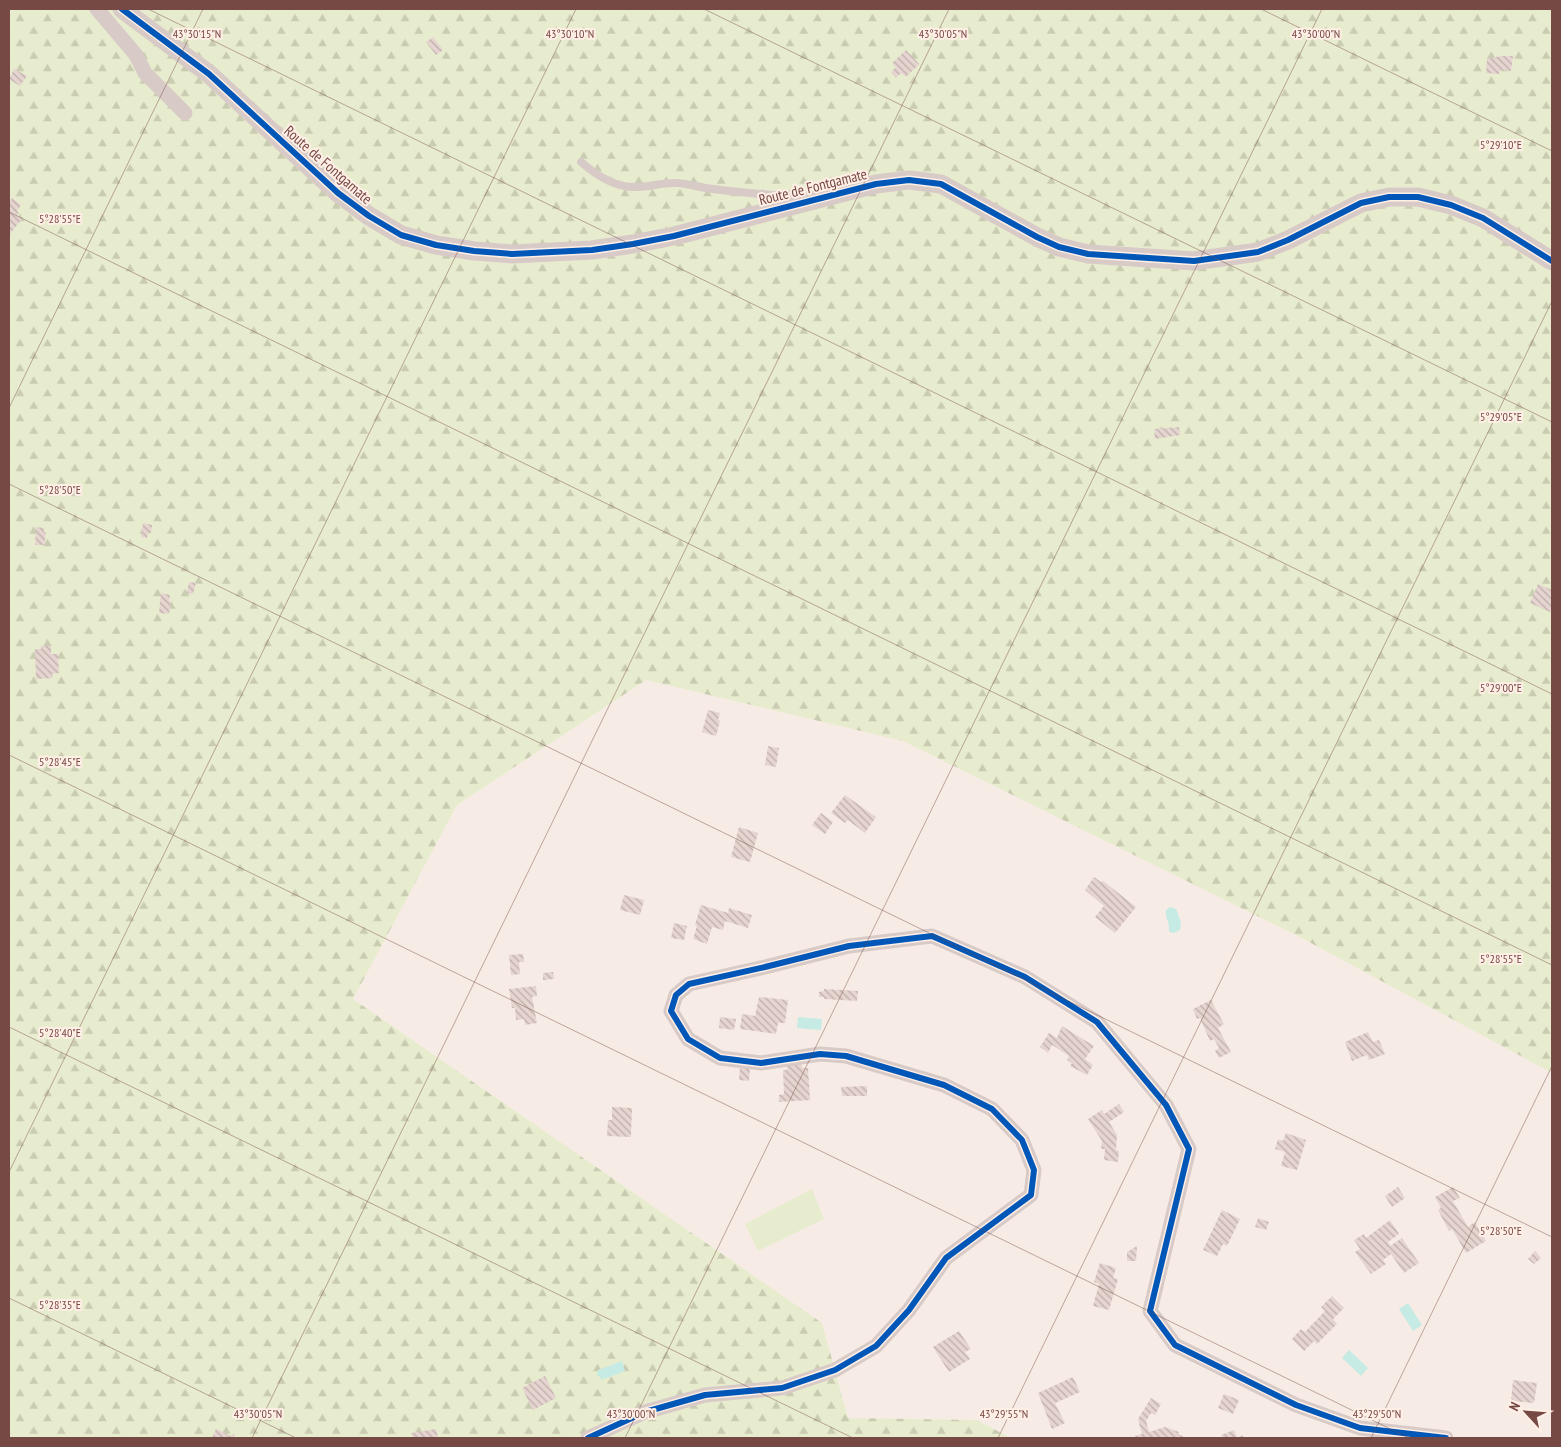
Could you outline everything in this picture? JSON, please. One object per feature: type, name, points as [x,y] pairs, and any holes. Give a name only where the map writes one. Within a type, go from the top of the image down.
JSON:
[{"type":"street","points":[[97,9],[136,55],[145,72],[185,113]]},
{"type":"street","name":"Route de Fontgamate","points":[[122,9],[209,74],[338,193],[369,216],[401,235],[436,245],[512,254],[592,250],[674,236],[876,184],[909,180],[941,184],[1037,237],[1059,246],[1088,254],[1194,261],[1258,252],[1288,240],[1361,203],[1389,197],[1418,198],[1451,205],[1483,218],[1552,261]]},
{"type":"street","points":[[588,1438],[645,1412],[705,1395],[782,1388],[834,1370],[876,1346],[909,1310],[946,1258],[1031,1194],[1034,1170],[1022,1140],[992,1110],[984,1105],[944,1085],[846,1056],[820,1054],[762,1063],[720,1058],[688,1039],[670,1011],[676,995],[689,984],[849,946],[932,936],[1025,977],[1097,1022],[1166,1105],[1189,1149],[1150,1311],[1175,1345],[1296,1406],[1360,1428],[1446,1438]]},
{"type":"lane","points":[[581,162],[595,174],[610,182],[635,188],[656,184],[678,183],[811,201]]},
{"type":"green space","points":[[9,9],[1552,9],[1552,1073],[1298,936],[903,741],[646,680],[457,805],[353,999],[822,1323],[848,1418],[977,1420],[1011,1438],[9,1438]]},
{"type":"green space","points":[[812,1189],[824,1219],[758,1251],[745,1224]]},
{"type":"water","points":[[1170,907],[1176,909],[1181,922],[1180,930],[1174,933],[1169,932],[1166,915],[1166,910]]},
{"type":"water","points":[[798,1017],[822,1019],[821,1030],[797,1028]]},
{"type":"water","points":[[1408,1303],[1422,1325],[1413,1331],[1399,1309]]},
{"type":"water","points":[[1349,1350],[1368,1368],[1361,1376],[1342,1358]]},
{"type":"water","points":[[622,1361],[625,1371],[601,1380],[600,1376],[597,1376],[598,1370]]},
{"type":"building","points":[[433,37],[443,50],[436,55],[426,42]]},
{"type":"building","points":[[906,50],[919,64],[906,77],[901,73],[896,78],[891,72],[896,67],[892,63]]},
{"type":"building","points":[[1513,56],[1511,71],[1500,70],[1499,74],[1486,73],[1487,59]]},
{"type":"building","points":[[14,69],[27,76],[20,86],[9,79]]},
{"type":"building","points":[[12,198],[21,205],[17,215],[22,219],[9,235],[9,203]]},
{"type":"building","points":[[1179,427],[1180,435],[1155,439],[1154,429]]},
{"type":"building","points":[[143,523],[152,525],[151,533],[148,533],[147,538],[141,537]]},
{"type":"building","points":[[36,527],[44,528],[46,533],[44,545],[35,545]]},
{"type":"building","points":[[189,582],[196,583],[193,594],[187,593]]},
{"type":"building","points":[[1538,584],[1552,590],[1552,608],[1550,612],[1530,603]]},
{"type":"building","points":[[161,593],[170,595],[169,614],[159,613]]},
{"type":"building","points":[[41,646],[51,646],[51,654],[58,654],[59,673],[52,674],[53,678],[36,679],[35,649],[41,649]]},
{"type":"building","points":[[708,710],[720,713],[716,736],[702,732]]},
{"type":"building","points":[[768,746],[779,748],[776,767],[765,765]]},
{"type":"building","points":[[845,795],[876,817],[865,833],[848,820],[845,823],[831,813]]},
{"type":"building","points":[[821,813],[833,822],[825,834],[812,825]]},
{"type":"building","points":[[739,827],[758,833],[750,862],[731,857]]},
{"type":"building","points":[[1094,877],[1101,882],[1103,881],[1136,907],[1115,933],[1095,917],[1104,906],[1085,890]]},
{"type":"building","points":[[624,895],[644,900],[640,915],[620,910]]},
{"type":"building","points":[[701,905],[728,913],[729,908],[752,915],[748,928],[725,921],[723,930],[712,927],[707,944],[693,939]]},
{"type":"building","points":[[674,923],[687,926],[684,940],[671,938]]},
{"type":"building","points":[[523,954],[524,962],[519,962],[520,974],[511,975],[509,955]]},
{"type":"building","points":[[553,972],[554,979],[543,980],[543,973]]},
{"type":"building","points":[[536,986],[537,996],[532,997],[537,1023],[525,1025],[524,1019],[516,1020],[515,1008],[512,1008],[509,989]]},
{"type":"building","points":[[824,989],[858,991],[857,1001],[819,997],[819,992],[824,991]]},
{"type":"building","points":[[759,997],[788,1000],[785,1023],[778,1023],[776,1034],[740,1029],[742,1014],[755,1016]]},
{"type":"building","points":[[1211,1000],[1224,1024],[1218,1028],[1231,1052],[1219,1058],[1215,1051],[1219,1048],[1214,1039],[1210,1041],[1200,1018],[1197,1019],[1193,1009]]},
{"type":"building","points":[[720,1017],[736,1019],[734,1030],[719,1028]]},
{"type":"building","points":[[1062,1026],[1094,1046],[1085,1059],[1093,1065],[1087,1075],[1070,1066],[1072,1063],[1067,1060],[1069,1056],[1052,1045],[1048,1053],[1040,1047],[1049,1033],[1057,1038]]},
{"type":"building","points":[[1368,1032],[1373,1042],[1379,1040],[1385,1054],[1369,1060],[1367,1055],[1352,1061],[1345,1042]]},
{"type":"building","points":[[801,1060],[802,1068],[808,1068],[810,1100],[779,1102],[779,1095],[784,1094],[783,1070],[787,1070],[786,1061]]},
{"type":"building","points":[[740,1066],[750,1067],[749,1081],[739,1080]]},
{"type":"building","points":[[867,1086],[867,1096],[842,1096],[841,1087]]},
{"type":"building","points":[[1119,1104],[1124,1112],[1109,1122],[1117,1135],[1116,1150],[1119,1151],[1118,1162],[1104,1160],[1105,1149],[1101,1149],[1102,1141],[1088,1119],[1102,1110],[1104,1114]]},
{"type":"building","points":[[612,1107],[632,1108],[631,1137],[607,1136],[608,1120],[612,1120]]},
{"type":"building","points":[[1286,1133],[1306,1140],[1297,1170],[1281,1166],[1285,1152],[1275,1149],[1278,1139],[1283,1141]]},
{"type":"building","points":[[1398,1187],[1405,1198],[1392,1207],[1385,1196]]},
{"type":"building","points":[[1453,1187],[1460,1198],[1453,1201],[1468,1227],[1475,1222],[1486,1241],[1466,1253],[1452,1229],[1449,1231],[1438,1210],[1441,1208],[1435,1197]]},
{"type":"building","points":[[1222,1210],[1240,1219],[1227,1246],[1223,1244],[1217,1256],[1203,1250]]},
{"type":"building","points":[[1258,1218],[1269,1222],[1266,1230],[1255,1227]]},
{"type":"building","points":[[1390,1220],[1399,1234],[1388,1242],[1390,1246],[1402,1238],[1419,1263],[1404,1273],[1391,1254],[1383,1260],[1386,1264],[1371,1274],[1355,1252],[1360,1249],[1354,1240],[1364,1234],[1366,1238]]},
{"type":"building","points":[[1137,1246],[1136,1261],[1127,1261],[1127,1252]]},
{"type":"building","points":[[1535,1251],[1541,1258],[1534,1264],[1528,1259]]},
{"type":"building","points":[[1100,1263],[1116,1268],[1113,1278],[1118,1279],[1109,1310],[1093,1306],[1099,1284],[1094,1282]]},
{"type":"building","points":[[1332,1296],[1344,1308],[1333,1319],[1337,1324],[1317,1344],[1314,1341],[1304,1351],[1292,1339],[1301,1329],[1305,1332],[1325,1311],[1321,1307]]},
{"type":"building","points":[[959,1331],[971,1349],[965,1352],[970,1359],[949,1372],[933,1347]]},
{"type":"building","points":[[545,1376],[556,1398],[533,1410],[522,1388]]},
{"type":"building","points":[[1073,1377],[1080,1392],[1055,1403],[1065,1423],[1052,1429],[1038,1393]]},
{"type":"building","points":[[1513,1380],[1537,1383],[1534,1403],[1511,1401]]},
{"type":"building","points":[[1224,1394],[1239,1400],[1233,1414],[1218,1408]]},
{"type":"building","points":[[1151,1398],[1161,1404],[1155,1415],[1151,1413],[1146,1421],[1149,1432],[1165,1427],[1179,1432],[1178,1434],[1186,1438],[1135,1438],[1135,1436],[1142,1434],[1138,1419]]},
{"type":"building","points":[[216,1429],[228,1436],[234,1434],[235,1438],[212,1438]]},
{"type":"building","points":[[436,1429],[438,1438],[413,1438],[411,1433]]},
{"type":"building","points":[[1234,1430],[1237,1438],[1223,1438],[1221,1435]]},
{"type":"cycle path","points":[[122,9],[209,74],[338,193],[369,216],[401,235],[436,245],[512,254],[592,250],[674,236],[876,184],[909,180],[941,184],[1037,237],[1059,247],[1088,254],[1194,261],[1258,252],[1288,240],[1361,203],[1389,197],[1418,197],[1451,205],[1483,218],[1552,261]]},
{"type":"cycle path","points":[[588,1438],[645,1412],[705,1395],[782,1388],[835,1370],[876,1346],[909,1310],[946,1258],[1031,1195],[1034,1170],[1022,1140],[992,1109],[944,1085],[846,1056],[820,1054],[761,1063],[720,1058],[688,1039],[671,1011],[676,995],[689,984],[849,946],[932,936],[1025,977],[1097,1022],[1166,1105],[1189,1149],[1150,1311],[1175,1345],[1296,1405],[1360,1428],[1446,1438]]}]
